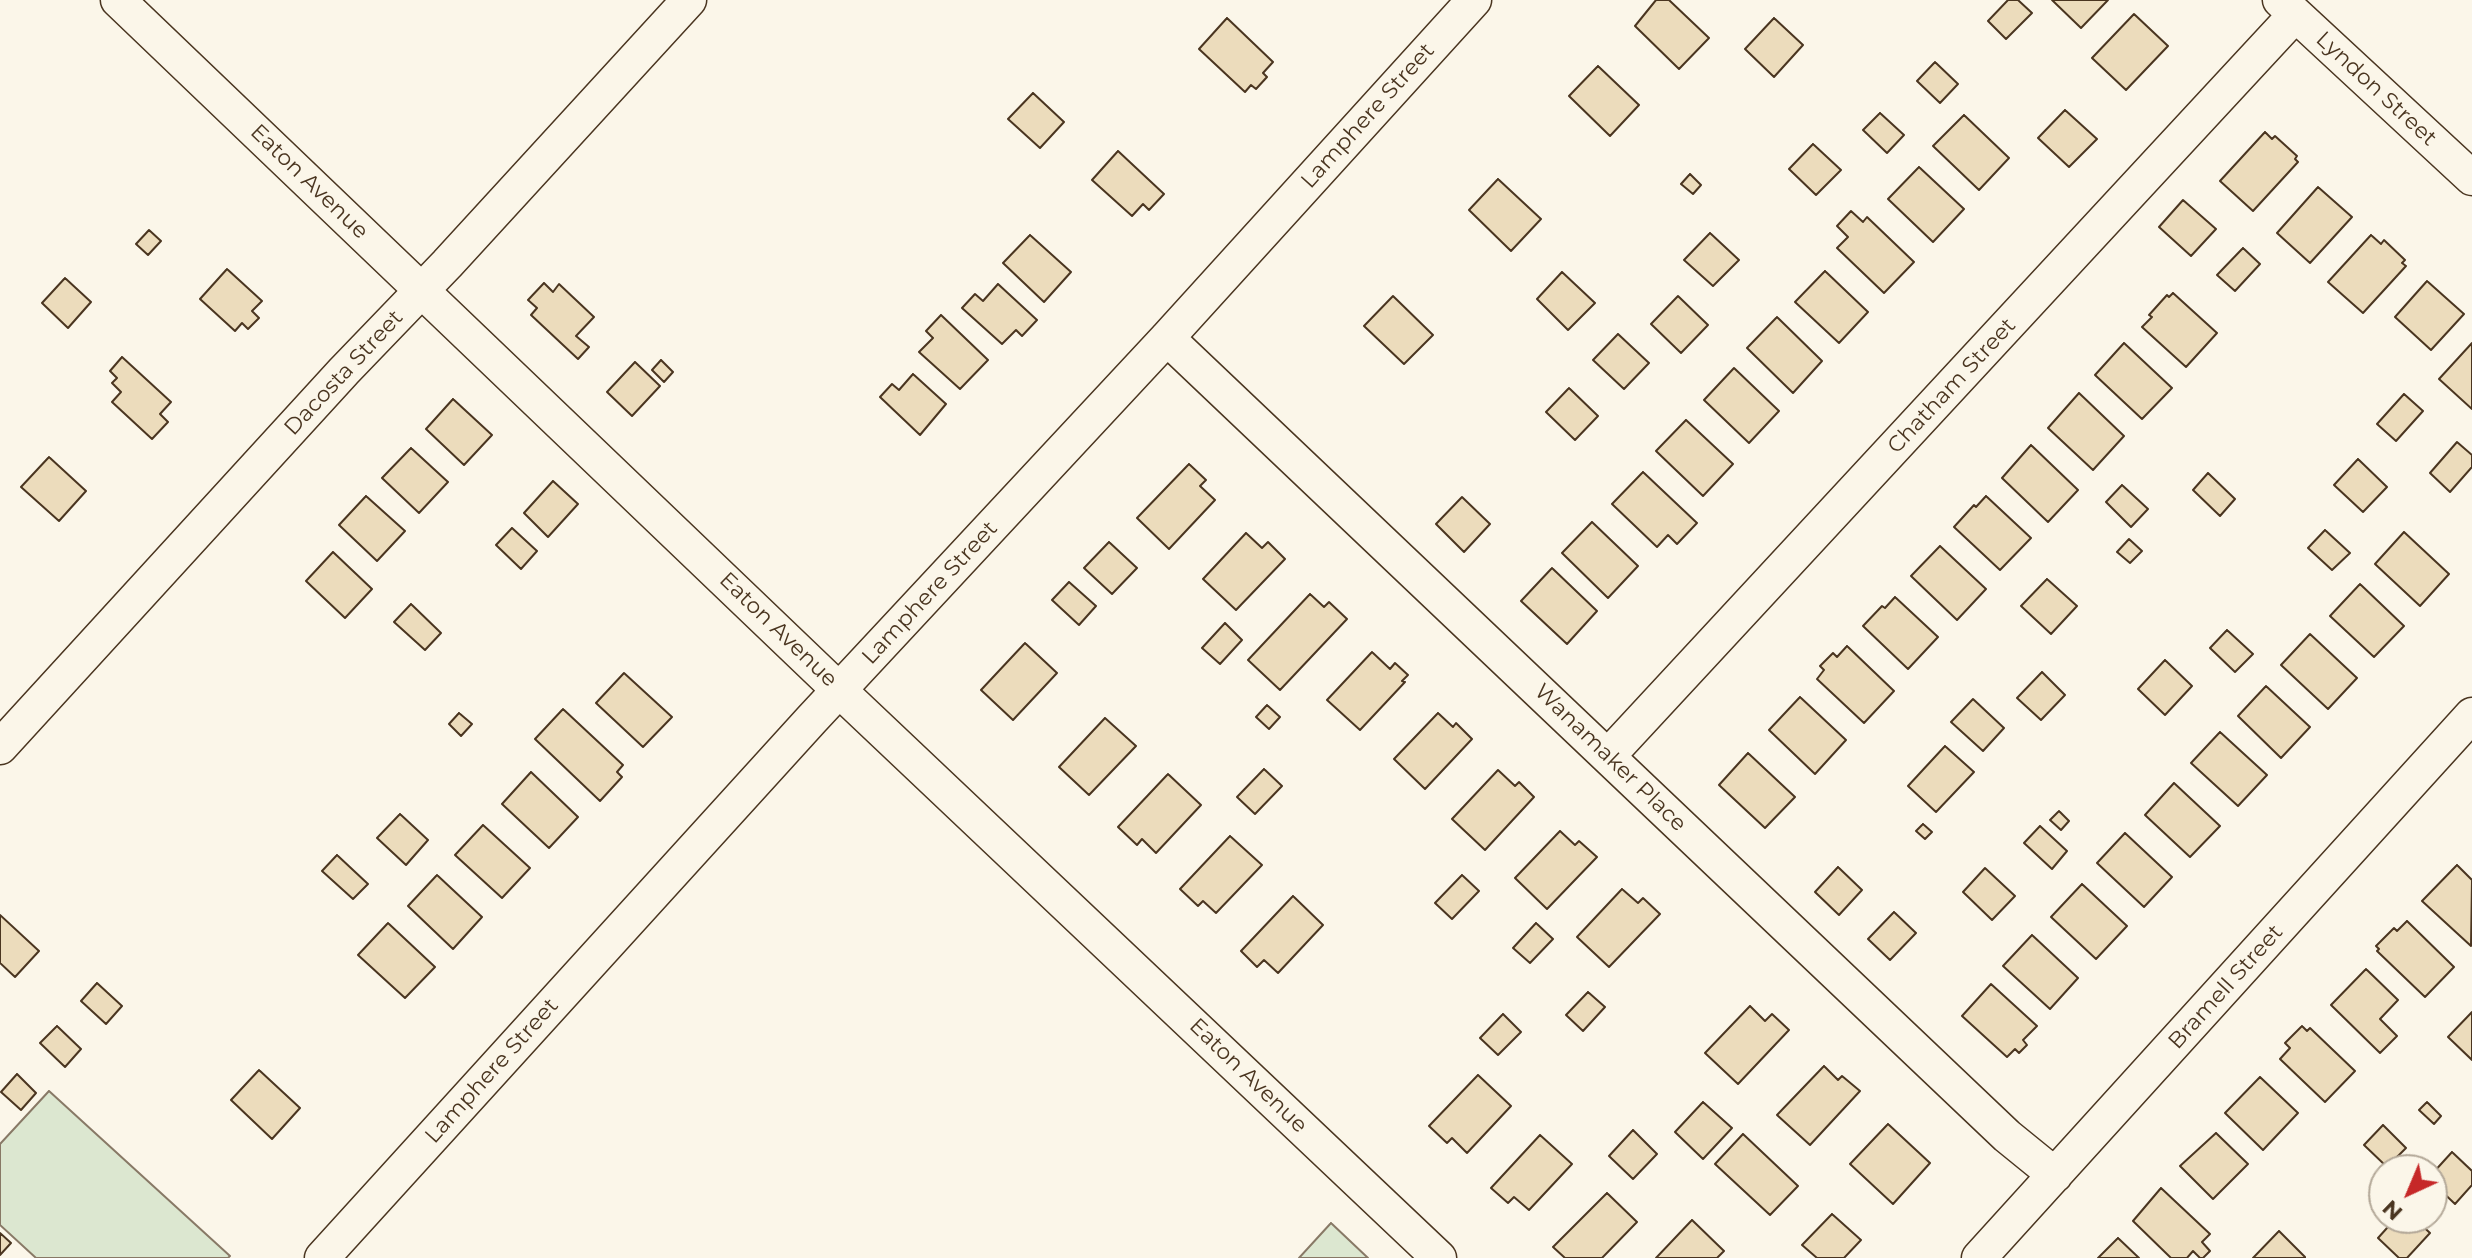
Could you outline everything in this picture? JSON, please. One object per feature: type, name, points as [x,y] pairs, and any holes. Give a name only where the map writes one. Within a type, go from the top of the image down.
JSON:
[{"type":"street","name":"Eaton Avenue","points":[[118,0],[839,690],[1439,1258]]},
{"type":"street","name":"Dacosta Street","points":[[0,747],[689,0]]},
{"type":"street","name":"Lamphere Street","points":[[322,1258],[1474,0]]},
{"type":"street","name":"Lyndon Street","points":[[2287,7],[2472,178]]},
{"type":"street","name":"Chatham Street","points":[[1608,756],[2287,7]]},
{"type":"street","name":"Wanamaker Place","points":[[1167,338],[2007,1136],[2055,1175]]},
{"type":"street","name":"Bramell Street","points":[[1979,1258],[2472,715]]},
{"type":"green space","points":[[49,1091],[230,1256],[36,1258],[0,1225],[0,1144]]},
{"type":"green space","points":[[1331,1223],[1368,1258],[1299,1258]]},
{"type":"building","points":[[1656,0],[1669,0],[1709,38],[1679,69],[1635,26]]},
{"type":"building","points":[[2008,0],[2018,0],[2032,13],[2006,39],[1988,21]]},
{"type":"building","points":[[2052,0],[2108,0],[2081,28]]},
{"type":"building","points":[[2134,14],[2168,46],[2126,90],[2092,58]]},
{"type":"building","points":[[1227,18],[1273,62],[1263,73],[1267,77],[1256,89],[1251,85],[1245,92],[1199,49]]},
{"type":"building","points":[[1774,18],[1803,45],[1774,77],[1745,49]]},
{"type":"building","points":[[1935,62],[1958,84],[1940,103],[1917,81]]},
{"type":"building","points":[[1598,66],[1639,105],[1610,136],[1569,96]]},
{"type":"building","points":[[1033,93],[1064,122],[1040,148],[1008,119]]},
{"type":"building","points":[[2065,110],[2097,139],[2069,167],[2038,138]]},
{"type":"building","points":[[1880,113],[1904,135],[1887,153],[1863,130]]},
{"type":"building","points":[[1964,115],[2009,158],[1979,190],[1933,146]]},
{"type":"building","points":[[2265,132],[2272,139],[2275,136],[2297,156],[2295,159],[2298,162],[2253,211],[2220,181]]},
{"type":"building","points":[[1813,144],[1841,170],[1816,195],[1789,169]]},
{"type":"building","points":[[1118,151],[1164,194],[1149,210],[1143,204],[1132,216],[1092,180]]},
{"type":"building","points":[[1919,167],[1964,209],[1933,242],[1888,199]]},
{"type":"building","points":[[1690,174],[1701,185],[1693,194],[1681,184]]},
{"type":"building","points":[[1498,179],[1541,219],[1511,251],[1469,210]]},
{"type":"building","points":[[2318,187],[2352,217],[2310,263],[2277,233]]},
{"type":"building","points":[[2183,200],[2216,229],[2191,256],[2159,227]]},
{"type":"building","points":[[1851,211],[1863,222],[1867,217],[1914,262],[1884,293],[1837,248],[1848,237],[1837,226]]},
{"type":"building","points":[[149,230],[161,241],[148,255],[136,244]]},
{"type":"building","points":[[1710,233],[1739,260],[1713,286],[1684,260]]},
{"type":"building","points":[[1030,235],[1071,272],[1044,302],[1003,263]]},
{"type":"building","points":[[2371,235],[2381,244],[2384,240],[2405,260],[2402,263],[2406,266],[2363,313],[2328,282]]},
{"type":"building","points":[[2243,248],[2260,264],[2235,291],[2217,275]]},
{"type":"building","points":[[227,269],[262,301],[252,311],[259,318],[248,329],[242,323],[235,331],[200,299]]},
{"type":"building","points":[[1825,271],[1868,312],[1839,343],[1795,302]]},
{"type":"building","points":[[1562,272],[1595,303],[1568,330],[1537,299]]},
{"type":"building","points":[[65,278],[91,302],[68,328],[42,303]]},
{"type":"building","points":[[2427,281],[2464,314],[2431,350],[2395,317]]},
{"type":"building","points":[[544,283],[553,292],[559,284],[594,317],[576,336],[589,347],[578,359],[531,315],[537,308],[528,300]]},
{"type":"building","points":[[998,284],[1037,320],[1022,336],[1016,330],[1002,344],[962,308],[975,294],[983,301]]},
{"type":"building","points":[[2173,293],[2217,333],[2186,367],[2142,327],[2167,295],[2169,297]]},
{"type":"building","points":[[1393,296],[1433,335],[1404,364],[1364,326]]},
{"type":"building","points":[[1678,296],[1708,325],[1681,353],[1651,324]]},
{"type":"building","points":[[941,315],[988,360],[960,389],[919,352],[933,338],[926,331]]},
{"type":"building","points":[[1777,317],[1822,361],[1793,393],[1747,348]]},
{"type":"building","points":[[1618,334],[1649,363],[1624,389],[1593,360]]},
{"type":"building","points":[[2124,343],[2172,388],[2142,419],[2095,375]]},
{"type":"building","points":[[2472,343],[2472,409],[2439,379]]},
{"type":"building","points":[[122,357],[171,402],[160,414],[168,422],[152,439],[112,402],[121,392],[112,383],[117,378],[110,371]]},
{"type":"building","points":[[661,360],[673,372],[664,382],[652,370]]},
{"type":"building","points":[[635,362],[660,386],[632,416],[607,392]]},
{"type":"building","points":[[1734,368],[1779,411],[1749,443],[1704,400]]},
{"type":"building","points":[[913,374],[946,404],[920,435],[880,397],[892,384],[899,390]]},
{"type":"building","points":[[1569,388],[1598,416],[1575,440],[1546,412]]},
{"type":"building","points":[[2079,393],[2124,436],[2093,470],[2048,428]]},
{"type":"building","points":[[2404,394],[2423,411],[2396,441],[2377,424]]},
{"type":"building","points":[[453,399],[492,435],[464,465],[426,429]]},
{"type":"building","points":[[1686,420],[1733,464],[1703,496],[1656,451]]},
{"type":"building","points":[[2457,442],[2472,455],[2472,467],[2450,492],[2430,473]]},
{"type":"building","points":[[2031,445],[2078,490],[2048,522],[2002,478]]},
{"type":"building","points":[[411,448],[448,482],[419,513],[382,478]]},
{"type":"building","points":[[49,457],[86,491],[59,521],[21,487]]},
{"type":"building","points":[[2358,459],[2387,487],[2363,512],[2334,485]]},
{"type":"building","points":[[1189,464],[1206,480],[1200,486],[1215,500],[1169,549],[1137,518]]},
{"type":"building","points":[[1643,472],[1697,523],[1677,544],[1668,535],[1657,547],[1612,504]]},
{"type":"building","points":[[2208,473],[2235,499],[2220,516],[2193,490]]},
{"type":"building","points":[[553,481],[578,504],[548,537],[524,513]]},
{"type":"building","points":[[2122,485],[2148,509],[2131,527],[2106,502]]},
{"type":"building","points":[[366,496],[405,531],[377,561],[339,525]]},
{"type":"building","points":[[1986,496],[2031,538],[2000,570],[1954,527]]},
{"type":"building","points":[[1462,497],[1490,524],[1464,552],[1436,524]]},
{"type":"building","points":[[1592,522],[1638,566],[1608,598],[1562,553]]},
{"type":"building","points":[[512,528],[537,551],[521,569],[496,545]]},
{"type":"building","points":[[2325,530],[2350,553],[2332,570],[2308,548]]},
{"type":"building","points":[[2404,532],[2449,574],[2420,606],[2375,564]]},
{"type":"building","points":[[1246,533],[1262,548],[1268,542],[1285,559],[1236,610],[1203,579]]},
{"type":"building","points":[[2129,539],[2142,551],[2130,563],[2117,552]]},
{"type":"building","points":[[1109,542],[1137,568],[1112,594],[1084,568]]},
{"type":"building","points":[[1940,546],[1986,589],[1957,620],[1911,576]]},
{"type":"building","points":[[333,552],[372,589],[345,618],[306,581]]},
{"type":"building","points":[[1552,568],[1597,611],[1567,644],[1521,601]]},
{"type":"building","points":[[2047,579],[2077,606],[2051,634],[2021,606]]},
{"type":"building","points":[[1069,582],[1096,606],[1079,625],[1052,600]]},
{"type":"building","points":[[2360,584],[2404,626],[2374,657],[2330,616]]},
{"type":"building","points":[[1310,594],[1324,607],[1329,602],[1347,619],[1280,690],[1248,660]]},
{"type":"building","points":[[1895,597],[1938,637],[1908,669],[1863,626]]},
{"type":"building","points":[[411,604],[441,633],[425,650],[394,622]]},
{"type":"building","points":[[1225,623],[1242,640],[1220,664],[1202,648]]},
{"type":"building","points":[[2227,630],[2253,654],[2235,672],[2210,648]]},
{"type":"building","points":[[2310,634],[2357,678],[2328,709],[2281,665]]},
{"type":"building","points":[[1025,643],[1057,673],[1013,720],[981,690]]},
{"type":"building","points":[[1847,646],[1894,691],[1864,723],[1817,679],[1824,670],[1820,666],[1833,653],[1837,657]]},
{"type":"building","points":[[1372,652],[1390,669],[1395,663],[1408,675],[1360,730],[1327,700]]},
{"type":"building","points":[[2165,660],[2192,686],[2165,715],[2138,689]]},
{"type":"building","points":[[2042,672],[2065,695],[2041,720],[2017,698]]},
{"type":"building","points":[[624,673],[672,717],[643,747],[596,703]]},
{"type":"building","points":[[2266,686],[2310,727],[2281,758],[2238,716]]},
{"type":"building","points":[[1800,697],[1846,740],[1815,774],[1769,730]]},
{"type":"building","points":[[1973,699],[2004,728],[1983,751],[1951,722]]},
{"type":"building","points":[[1267,705],[1280,717],[1269,729],[1256,717]]},
{"type":"building","points":[[563,709],[623,765],[617,772],[622,777],[600,801],[535,739]]},
{"type":"building","points":[[459,713],[472,724],[461,736],[449,724]]},
{"type":"building","points":[[1438,713],[1453,727],[1456,723],[1472,739],[1425,789],[1394,759]]},
{"type":"building","points":[[1105,718],[1136,746],[1089,795],[1059,767]]},
{"type":"building","points":[[2220,732],[2267,775],[2238,806],[2191,763]]},
{"type":"building","points":[[1945,746],[1974,772],[1936,812],[1908,786]]},
{"type":"building","points":[[1748,753],[1795,797],[1765,828],[1719,785]]},
{"type":"building","points":[[1264,769],[1282,786],[1255,814],[1237,797]]},
{"type":"building","points":[[1498,770],[1515,786],[1519,782],[1534,797],[1485,850],[1452,819]]},
{"type":"building","points":[[531,772],[578,817],[549,848],[502,804]]},
{"type":"building","points":[[1168,774],[1201,805],[1156,853],[1142,839],[1137,845],[1118,827]]},
{"type":"building","points":[[2174,783],[2220,826],[2190,857],[2145,815]]},
{"type":"building","points":[[2059,811],[2069,821],[2061,830],[2050,820]]},
{"type":"building","points":[[400,814],[428,840],[406,865],[377,838]]},
{"type":"building","points":[[1923,824],[1932,832],[1925,839],[1916,831]]},
{"type":"building","points":[[483,825],[530,868],[502,898],[455,855]]},
{"type":"building","points":[[2040,826],[2067,851],[2052,869],[2024,843]]},
{"type":"building","points":[[1560,831],[1575,845],[1579,841],[1597,857],[1547,909],[1515,878]]},
{"type":"building","points":[[2125,833],[2172,877],[2144,907],[2097,863]]},
{"type":"building","points":[[1230,836],[1262,865],[1216,913],[1203,901],[1198,906],[1180,889]]},
{"type":"building","points":[[337,855],[368,884],[353,899],[322,871]]},
{"type":"building","points":[[2457,865],[2472,880],[2471,946],[2422,901]]},
{"type":"building","points":[[1838,867],[1862,890],[1839,915],[1815,892]]},
{"type":"building","points":[[1985,868],[2015,896],[1992,920],[1963,892]]},
{"type":"building","points":[[437,875],[482,917],[453,949],[408,906]]},
{"type":"building","points":[[1462,875],[1479,891],[1452,919],[1435,903]]},
{"type":"building","points":[[2082,884],[2127,926],[2096,959],[2051,917]]},
{"type":"building","points":[[1622,889],[1638,903],[1643,898],[1660,914],[1609,967],[1577,937]]},
{"type":"building","points":[[1293,896],[1323,925],[1278,973],[1264,960],[1257,967],[1241,951]]},
{"type":"building","points":[[1894,912],[1916,933],[1890,960],[1868,939]]},
{"type":"building","points":[[0,915],[39,951],[15,977],[0,963]]},
{"type":"building","points":[[2407,921],[2454,967],[2425,997],[2377,951],[2376,946],[2394,928],[2397,931]]},
{"type":"building","points":[[388,923],[435,967],[405,998],[358,955]]},
{"type":"building","points":[[1536,923],[1553,939],[1530,963],[1513,948]]},
{"type":"building","points":[[2032,935],[2078,978],[2050,1009],[2003,966]]},
{"type":"building","points":[[2366,969],[2398,1000],[2380,1019],[2397,1036],[2380,1053],[2331,1005]]},
{"type":"building","points":[[97,983],[122,1006],[106,1024],[81,1001]]},
{"type":"building","points":[[1991,984],[2037,1026],[2023,1040],[2027,1045],[2019,1053],[2015,1049],[2007,1057],[1962,1016]]},
{"type":"building","points":[[1588,992],[1605,1007],[1583,1031],[1566,1015]]},
{"type":"building","points":[[1750,1006],[1765,1021],[1772,1014],[1789,1030],[1738,1084],[1705,1053]]},
{"type":"building","points":[[2472,1012],[2472,1060],[2448,1037]]},
{"type":"building","points":[[1503,1014],[1521,1032],[1498,1055],[1480,1038]]},
{"type":"building","points":[[57,1026],[81,1049],[65,1067],[40,1043]]},
{"type":"building","points":[[2302,1026],[2307,1031],[2310,1028],[2355,1071],[2325,1102],[2280,1059],[2290,1048],[2285,1043]]},
{"type":"building","points":[[1824,1066],[1838,1080],[1842,1076],[1860,1091],[1810,1145],[1777,1115]]},
{"type":"building","points":[[259,1070],[300,1108],[272,1139],[231,1100]]},
{"type":"building","points":[[17,1074],[36,1093],[21,1110],[1,1092]]},
{"type":"building","points":[[1478,1075],[1511,1106],[1467,1153],[1452,1138],[1447,1143],[1429,1126]]},
{"type":"building","points":[[2260,1077],[2298,1113],[2263,1150],[2225,1113]]},
{"type":"building","points":[[1703,1102],[1732,1128],[1703,1159],[1675,1132]]},
{"type":"building","points":[[2427,1102],[2441,1116],[2434,1124],[2419,1110]]},
{"type":"building","points":[[1888,1124],[1930,1163],[1893,1204],[1850,1164]]},
{"type":"building","points":[[2383,1125],[2406,1148],[2400,1154],[2373,1154],[2364,1145]]},
{"type":"building","points":[[1633,1130],[1657,1154],[1633,1179],[1609,1156]]},
{"type":"building","points":[[2216,1133],[2248,1164],[2213,1199],[2180,1166]]},
{"type":"building","points":[[1743,1134],[1798,1186],[1770,1215],[1715,1164]]},
{"type":"building","points":[[1540,1135],[1572,1164],[1529,1210],[1514,1197],[1508,1203],[1491,1188]]},
{"type":"building","points":[[2452,1152],[2472,1171],[2472,1185],[2455,1204],[2448,1197],[2448,1156]]},
{"type":"building","points":[[2161,1188],[2210,1234],[2202,1242],[2210,1251],[2203,1258],[2193,1251],[2187,1258],[2171,1258],[2133,1221]]},
{"type":"building","points":[[1607,1193],[1637,1222],[1602,1258],[1565,1258],[1553,1247]]},
{"type":"building","points":[[1832,1214],[1861,1240],[1844,1258],[1817,1258],[1802,1245]]},
{"type":"building","points":[[1692,1220],[1724,1251],[1717,1258],[1656,1258]]},
{"type":"building","points":[[2279,1231],[2305,1258],[2253,1258]]},
{"type":"building","points":[[0,1233],[11,1243],[0,1255]]},
{"type":"building","points":[[2382,1234],[2429,1234],[2407,1258],[2399,1258],[2378,1238]]},
{"type":"building","points":[[2118,1238],[2139,1258],[2098,1258]]}]
